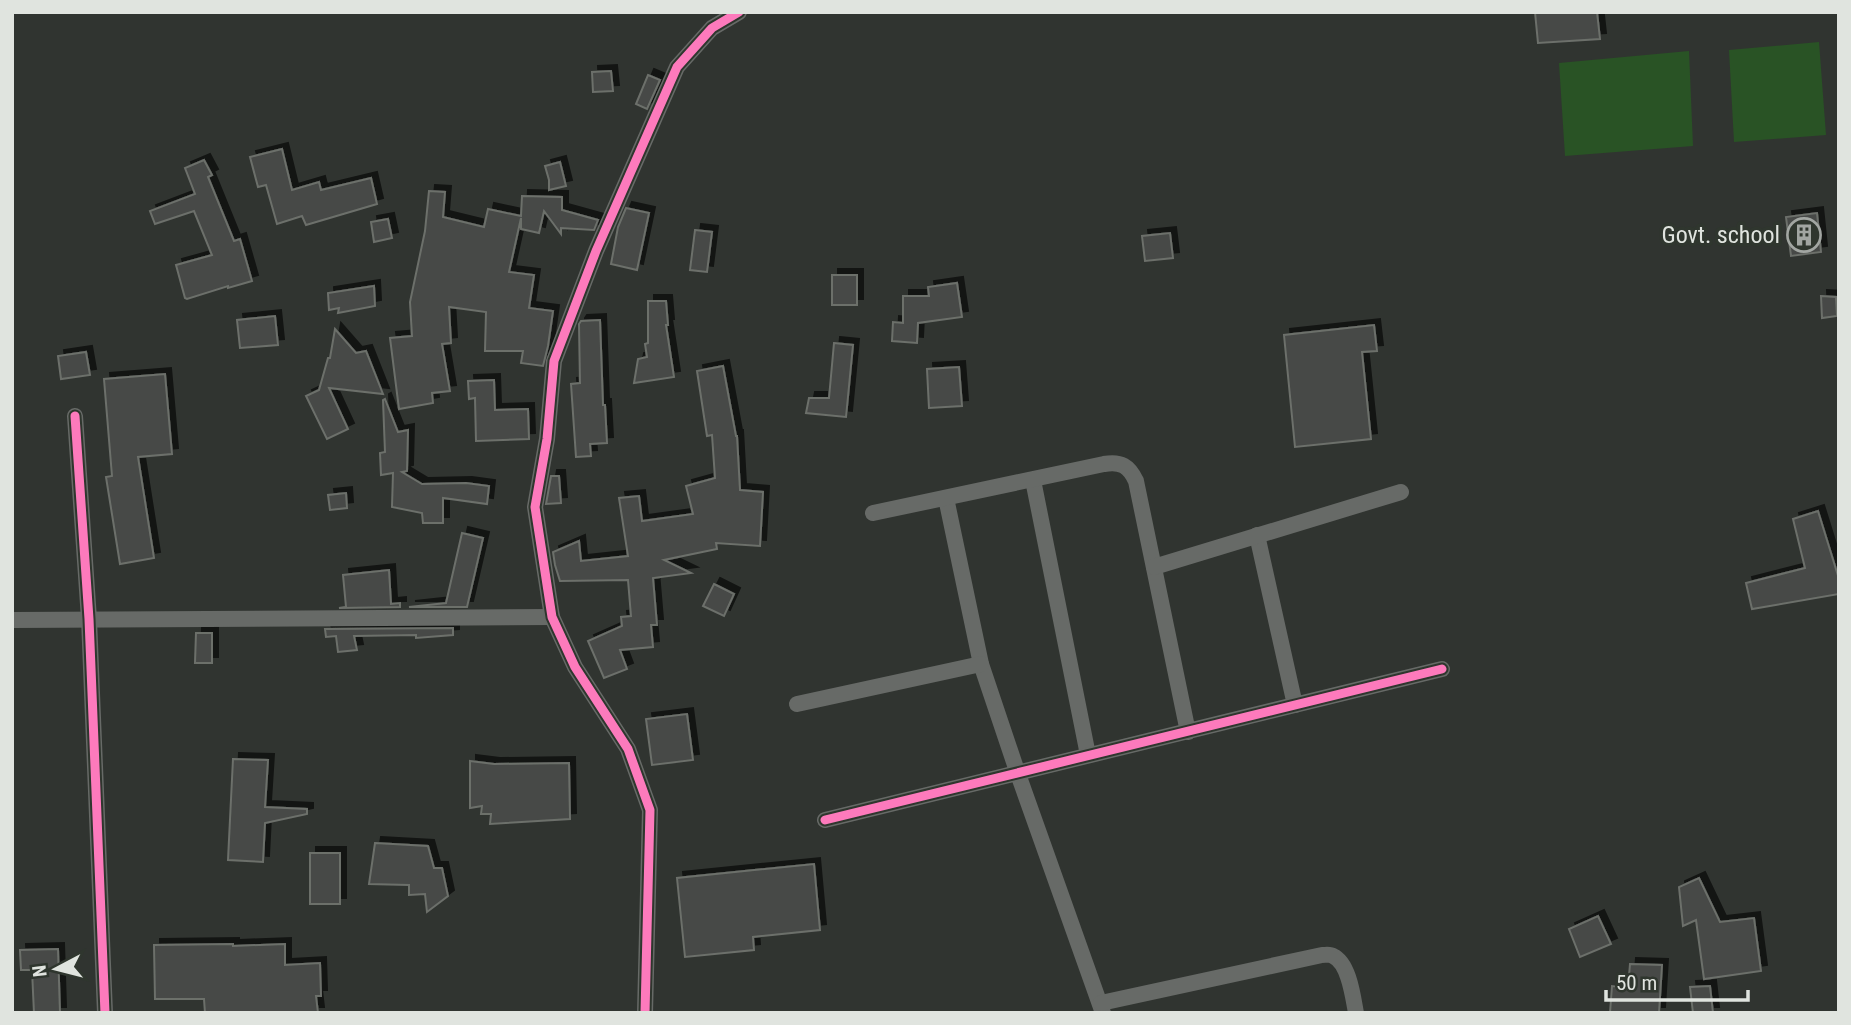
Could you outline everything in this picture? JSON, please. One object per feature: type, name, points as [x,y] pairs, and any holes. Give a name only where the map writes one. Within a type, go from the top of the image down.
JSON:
[{"type":"street","points":[[645,1013],[650,810],[628,749],[575,667],[552,617],[535,508],[547,439],[554,361],[606,227],[677,67],[712,27],[738,12]]},
{"type":"street","points":[[75,416],[89,619],[105,1013]]},
{"type":"street","points":[[873,513],[1104,464],[1123,464],[1131,471],[1136,481],[1188,732]]},
{"type":"street","points":[[1033,480],[1088,755]]},
{"type":"street","points":[[1154,567],[1401,492]]},
{"type":"street","points":[[946,498],[981,664],[1102,1008],[1322,955],[1333,956],[1343,965],[1349,979],[1356,1013]]},
{"type":"street","points":[[1256,536],[1294,705]]},
{"type":"street","points":[[12,620],[552,617]]},
{"type":"street","points":[[797,704],[981,664]]},
{"type":"street","points":[[825,820],[1442,669]]},
{"type":"shaded area","points":[[1819,42],[1826,135],[1734,142],[1729,50]]},
{"type":"shaded area","points":[[1689,51],[1693,146],[1565,156],[1559,63]]},
{"type":"building","points":[[1535,12],[1597,12],[1600,39],[1538,43]]},
{"type":"building","points":[[611,71],[613,91],[593,92],[592,72]]},
{"type":"building","points":[[648,75],[660,80],[647,109],[636,104]]},
{"type":"building","points":[[282,149],[292,190],[319,182],[321,190],[371,178],[377,204],[306,225],[302,216],[277,224],[266,185],[258,187],[250,157]]},
{"type":"building","points":[[204,160],[212,175],[208,177],[234,241],[240,239],[252,281],[187,299],[176,265],[212,255],[194,211],[155,224],[150,211],[195,194],[185,168]]},
{"type":"building","points":[[560,162],[566,186],[549,190],[545,166]]},
{"type":"building","points":[[429,191],[445,192],[443,217],[484,227],[488,209],[521,216],[522,196],[562,197],[562,210],[598,220],[594,230],[561,228],[561,234],[544,211],[539,233],[521,229],[521,218],[509,272],[534,275],[529,308],[553,311],[543,366],[521,363],[523,351],[485,351],[486,312],[449,307],[451,343],[442,344],[450,391],[432,393],[433,403],[399,409],[390,338],[412,336],[410,302],[425,231]]},
{"type":"building","points":[[626,208],[649,213],[637,270],[611,264],[618,227]]},
{"type":"building","name":"Govt. school","points":[[1817,213],[1821,252],[1791,256],[1786,217]]},
{"type":"building","points":[[388,219],[392,238],[374,242],[371,222]]},
{"type":"building","points":[[695,230],[712,232],[707,272],[690,270]]},
{"type":"building","points":[[1170,233],[1173,258],[1145,261],[1142,236]]},
{"type":"building","points":[[832,275],[857,275],[857,305],[832,305]]},
{"type":"building","points":[[957,283],[962,317],[918,323],[917,343],[892,341],[893,322],[903,323],[903,296],[929,296],[928,287]]},
{"type":"building","points":[[374,286],[375,306],[338,313],[339,308],[329,310],[328,293]]},
{"type":"building","points":[[1821,296],[1836,297],[1837,316],[1822,318]]},
{"type":"building","points":[[648,301],[666,301],[666,325],[674,377],[634,383],[638,359],[647,357],[645,344],[648,343]]},
{"type":"building","points":[[275,316],[278,345],[240,348],[237,320]]},
{"type":"building","points":[[600,320],[607,443],[590,444],[591,456],[576,457],[571,384],[580,383],[579,324],[581,321]]},
{"type":"building","points":[[1374,325],[1377,351],[1362,352],[1371,439],[1295,447],[1284,335]]},
{"type":"building","points":[[335,329],[356,353],[366,351],[383,394],[329,388],[348,429],[327,439],[306,396],[319,390],[330,358]]},
{"type":"building","points":[[834,343],[853,345],[846,417],[806,413],[809,398],[829,398]]},
{"type":"building","points":[[86,352],[90,375],[61,379],[58,356]]},
{"type":"building","points":[[723,366],[737,436],[740,490],[763,492],[760,546],[716,543],[717,549],[664,560],[691,573],[653,578],[657,625],[651,625],[653,647],[620,650],[627,669],[604,678],[588,641],[622,626],[621,617],[631,616],[628,580],[560,581],[553,552],[579,541],[581,561],[628,556],[619,498],[639,496],[642,521],[693,514],[686,486],[715,478],[712,435],[707,436],[697,371]]},
{"type":"building","points":[[959,367],[962,406],[929,408],[927,369]]},
{"type":"building","points":[[165,374],[172,454],[138,457],[154,558],[120,564],[106,477],[112,476],[104,379]]},
{"type":"building","points":[[494,380],[495,410],[528,409],[529,439],[476,441],[475,398],[469,399],[468,381]]},
{"type":"building","points":[[385,399],[398,432],[408,430],[407,471],[402,472],[422,484],[466,483],[489,486],[487,504],[443,498],[443,523],[423,523],[422,513],[392,507],[393,473],[381,475],[380,453],[385,452]]},
{"type":"building","points":[[551,476],[559,476],[561,503],[546,504]]},
{"type":"building","points":[[346,493],[347,508],[330,510],[328,495]]},
{"type":"building","points":[[1818,511],[1839,579],[1839,594],[1752,609],[1746,583],[1805,568],[1793,519]]},
{"type":"building","points":[[462,533],[483,538],[467,607],[409,607],[446,603]]},
{"type":"building","points":[[389,570],[391,604],[400,603],[400,607],[339,608],[346,607],[343,575]]},
{"type":"building","points":[[714,584],[734,594],[724,616],[703,606]]},
{"type":"building","points":[[453,628],[453,635],[416,638],[416,635],[354,636],[357,650],[338,652],[336,636],[326,637],[325,629]]},
{"type":"building","points":[[196,633],[212,633],[212,663],[195,663]]},
{"type":"building","points":[[687,714],[693,760],[652,765],[646,719]]},
{"type":"building","points":[[233,759],[268,760],[265,807],[307,809],[307,814],[265,823],[263,862],[228,860]]},
{"type":"building","points":[[470,761],[494,764],[569,763],[570,819],[490,824],[491,814],[481,814],[482,806],[470,808]]},
{"type":"building","points":[[375,843],[428,846],[434,868],[442,868],[448,896],[427,912],[425,894],[409,895],[409,885],[369,884]]},
{"type":"building","points":[[310,853],[340,853],[340,904],[310,904]]},
{"type":"building","points":[[814,864],[820,930],[753,937],[754,950],[685,957],[677,878]]},
{"type":"building","points":[[1699,878],[1720,922],[1754,918],[1761,971],[1704,979],[1696,920],[1683,926],[1679,887]]},
{"type":"building","points":[[1598,916],[1611,944],[1580,957],[1569,929]]},
{"type":"building","points":[[285,944],[285,965],[320,963],[321,996],[316,996],[318,1013],[205,1013],[204,999],[155,999],[154,945]]},
{"type":"building","points":[[58,949],[60,1013],[34,1013],[32,970],[21,970],[20,950]]},
{"type":"building","points":[[1630,964],[1662,965],[1659,1013],[1610,1013],[1612,986],[1628,988]]},
{"type":"building","points":[[1710,986],[1713,1013],[1693,1013],[1690,987]]},
{"type":"cycle path","points":[[645,1013],[650,810],[628,749],[575,667],[552,617],[535,507],[547,439],[554,361],[596,251],[677,67],[712,28],[739,12]]},
{"type":"cycle path","points":[[75,416],[89,619],[105,1013]]},
{"type":"cycle path","points":[[825,820],[1442,669]]},
{"type":"place","name":"Govt. school","points":[[1804,235]]}]
